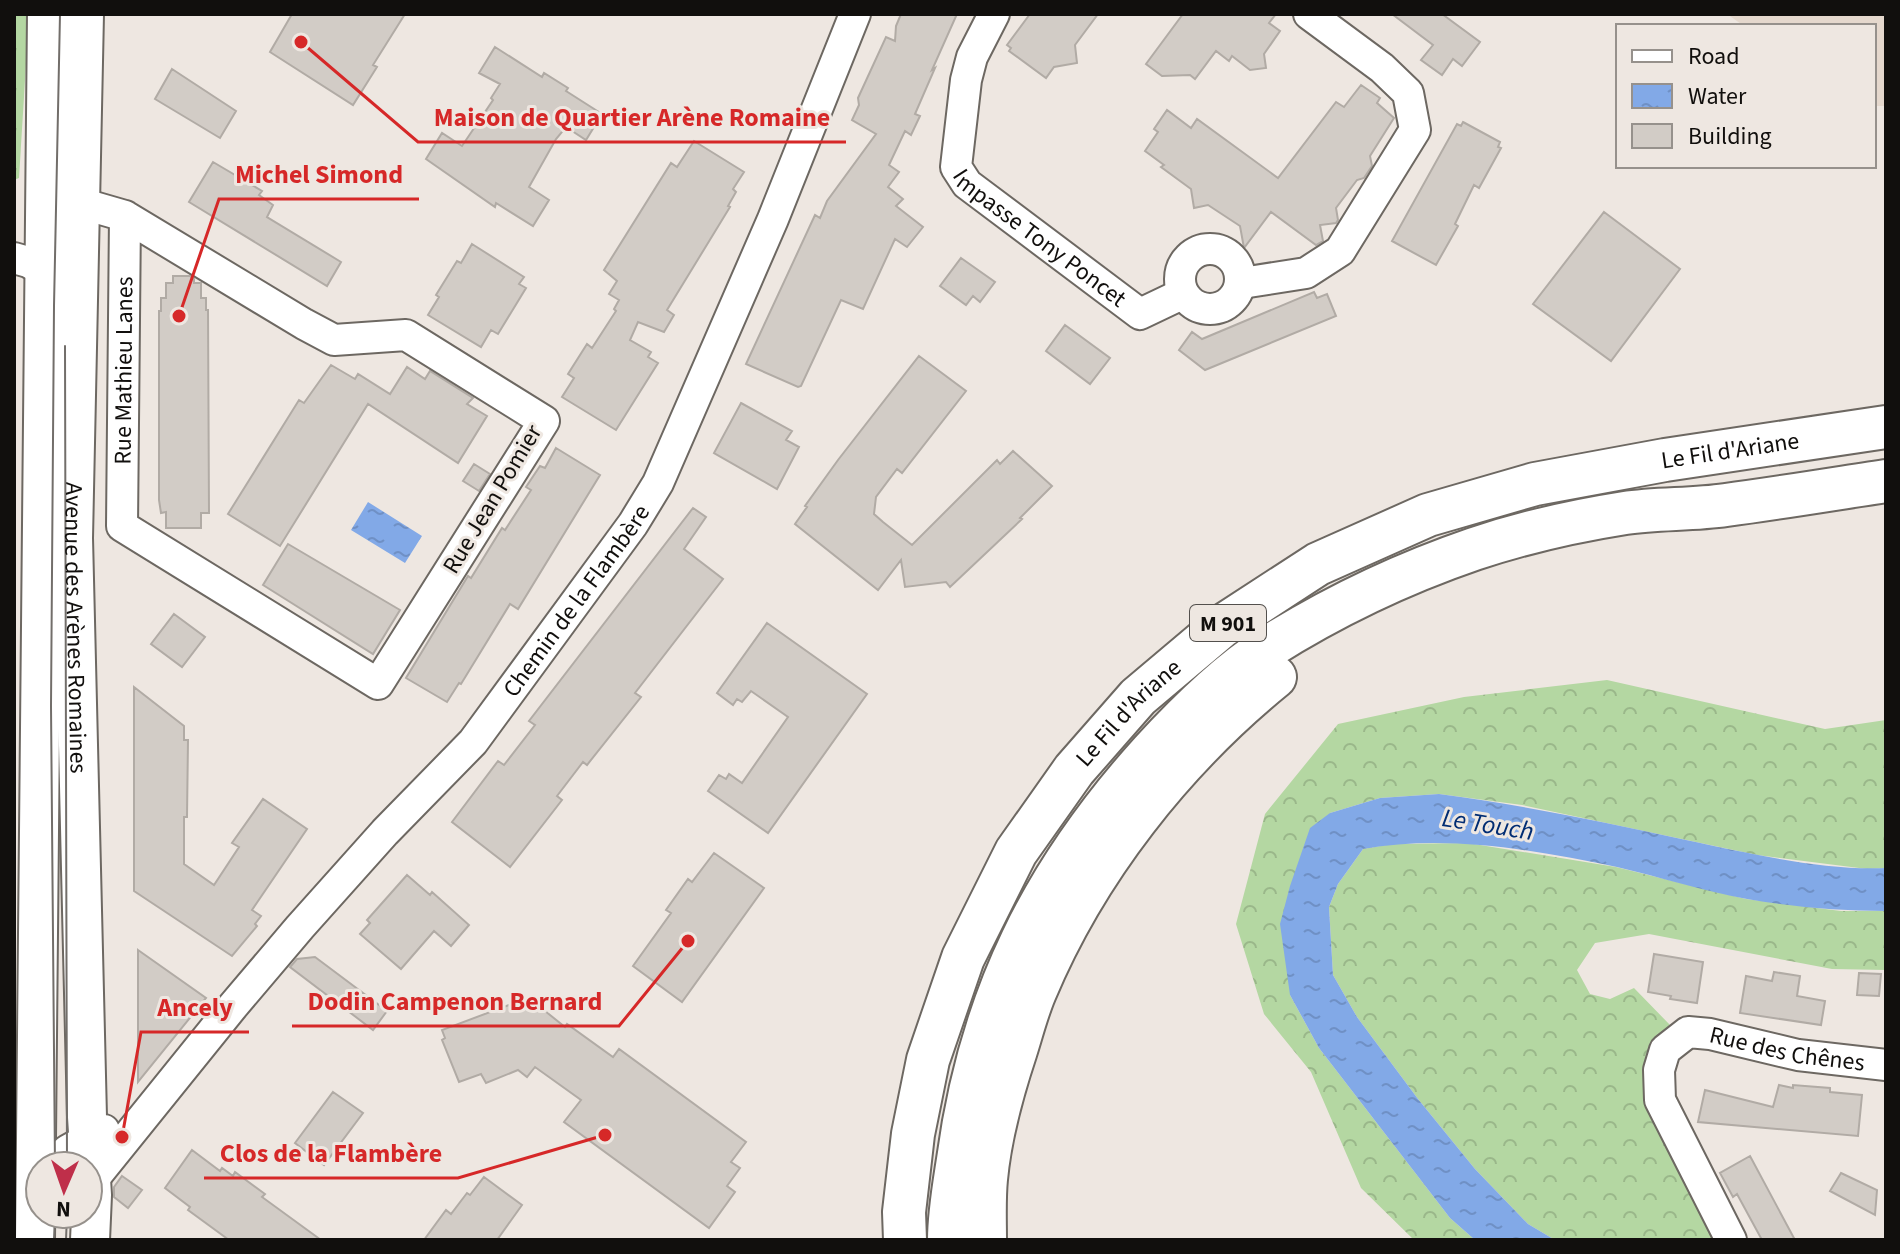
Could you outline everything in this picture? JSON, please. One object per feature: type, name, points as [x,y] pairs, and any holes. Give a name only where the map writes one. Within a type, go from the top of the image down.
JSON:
[{"type":"highway","name":"Le Fil d'Ariane","points":[[901,1231],[913,1134],[928,1060],[963,958],[1016,852],[1074,770],[1138,697],[1221,627],[1318,564],[1428,515],[1549,482],[1665,460],[1886,427]]},
{"type":"highway","name":"Le Fil d'Ariane","points":[[949,1240],[969,1093],[988,1024],[1015,951],[1057,873],[1117,790],[1183,717],[1264,650],[1362,594],[1414,571],[1520,536],[1611,516],[1722,506],[1886,481]]},
{"type":"highway","name":"M 901","points":[[985,1240],[986,1181],[991,1142],[1002,1092],[1035,993],[1072,918],[1116,845],[1210,735],[1282,672],[1328,640],[1399,601],[1524,556],[1632,532],[1722,506]]},
{"type":"main road","name":"Avenue des Arènes Romaines","points":[[43,1150],[28,264],[47,14]]},
{"type":"main road","name":"Avenue des Arènes Romaines","points":[[84,14],[73,538],[88,1150]]},
{"type":"street","name":"Chemin de la Flambère","points":[[104,1166],[300,927],[385,832],[473,742],[633,524],[658,483],[773,219],[855,14]]},
{"type":"street","name":"Impasse Tony Poncet","points":[[994,14],[972,57],[966,80],[956,167],[967,184],[1140,314],[1182,294]]},
{"type":"street","points":[[1242,283],[1306,273],[1340,251],[1415,130],[1408,93],[1382,68],[1309,14]]},
{"type":"street","name":"Rue Jean Pomier","points":[[80,203],[125,216],[334,340],[406,335],[544,421],[378,684],[122,526]]},
{"type":"street","name":"Rue Mathieu Lanes","points":[[122,526],[125,216]]},
{"type":"street","points":[[1201,249],[1221,249],[1237,263],[1242,283],[1230,303],[1212,310],[1190,303],[1182,294],[1179,284],[1182,265],[1201,249]]},
{"type":"street","name":"Rue des Chênes","points":[[1731,1240],[1660,1100],[1659,1070],[1665,1050],[1688,1032],[1710,1034],[1798,1055],[1886,1065]]},
{"type":"street","name":"Chemin de la Flambère","points":[[68,1150],[158,1098]]},
{"type":"shaded area","points":[[1727,14],[1886,14],[1886,106],[1876,106],[1876,24],[1741,24]]},
{"type":"green space","points":[[14,14],[29,15],[19,178],[14,180]]},
{"type":"green space","points":[[1607,680],[1825,729],[1886,720],[1886,868],[1867,869],[1757,855],[1522,805],[1439,794],[1380,798],[1330,813],[1290,995],[1319,1048],[1450,1218],[1475,1240],[1414,1240],[1361,1188],[1311,1072],[1264,1014],[1236,924],[1265,814],[1338,724],[1464,697]]},
{"type":"green space","points":[[1468,843],[1616,867],[1746,899],[1841,911],[1886,911],[1886,970],[1832,969],[1649,934],[1595,943],[1577,970],[1590,994],[1610,999],[1634,988],[1670,1025],[1651,1070],[1652,1117],[1715,1240],[1555,1240],[1528,1224],[1475,1169],[1357,1017],[1333,975],[1329,907],[1338,884],[1363,849],[1392,844]]},
{"type":"water","points":[[368,502],[422,536],[405,563],[351,530]]},
{"type":"water","name":"Le Touch","points":[[1439,794],[1563,814],[1786,860],[1838,867],[1886,868],[1886,911],[1816,908],[1747,899],[1617,867],[1490,846],[1426,843],[1363,849],[1338,884],[1329,907],[1333,975],[1357,1017],[1475,1169],[1528,1224],[1555,1240],[1475,1240],[1450,1218],[1319,1048],[1290,995],[1280,924],[1310,828],[1330,813],[1380,798]]},
{"type":"building","points":[[292,14],[405,14],[373,65],[377,67],[353,105],[270,52]]},
{"type":"building","points":[[901,14],[957,14],[915,114],[920,116],[911,135],[905,131],[889,165],[899,172],[888,187],[903,199],[896,206],[923,227],[907,247],[895,239],[863,309],[841,300],[798,387],[746,364],[815,215],[820,218],[827,201],[876,134],[852,120],[859,105],[858,98],[886,37],[895,41]]},
{"type":"building","points":[[1030,14],[1098,14],[1075,45],[1077,63],[1054,67],[1046,78],[1009,51],[1011,48],[1007,45]]},
{"type":"building","points":[[1183,14],[1276,14],[1269,23],[1280,31],[1264,54],[1266,68],[1250,70],[1232,56],[1229,61],[1216,51],[1195,79],[1190,75],[1162,76],[1146,64]]},
{"type":"building","points":[[1392,14],[1442,14],[1480,42],[1462,66],[1453,59],[1442,75],[1421,60],[1433,45]]},
{"type":"building","points":[[495,47],[542,77],[544,73],[568,88],[566,91],[602,114],[586,140],[566,127],[556,139],[529,187],[549,200],[533,226],[496,203],[495,207],[426,159],[442,133],[462,146],[493,100],[491,98],[500,84],[479,73]]},
{"type":"building","points":[[172,69],[236,111],[220,138],[155,99]]},
{"type":"building","points":[[1361,85],[1380,98],[1377,103],[1394,118],[1370,156],[1372,166],[1336,208],[1336,223],[1320,225],[1323,241],[1316,245],[1271,212],[1244,248],[1240,226],[1208,205],[1194,208],[1191,189],[1145,151],[1158,132],[1154,129],[1167,110],[1191,128],[1197,119],[1278,178],[1336,102],[1344,107]]},
{"type":"building","points":[[1463,122],[1500,142],[1498,147],[1501,148],[1479,188],[1474,185],[1455,224],[1458,226],[1436,265],[1392,241],[1457,124],[1461,126]]},
{"type":"building","points":[[694,141],[744,172],[733,189],[736,192],[730,207],[667,310],[674,315],[664,332],[638,322],[630,340],[651,352],[648,357],[658,363],[616,430],[562,397],[574,378],[568,374],[587,344],[592,348],[616,311],[614,309],[619,300],[609,294],[617,281],[604,270],[671,163],[677,167]]},
{"type":"building","points":[[213,162],[262,191],[259,195],[273,205],[267,217],[341,262],[327,286],[189,202]]},
{"type":"building","points":[[1604,212],[1680,269],[1611,361],[1533,304]]},
{"type":"building","points":[[472,244],[524,277],[519,284],[526,288],[498,334],[491,330],[481,347],[428,315],[439,297],[436,295],[457,261],[461,263]]},
{"type":"building","points":[[961,258],[995,282],[980,302],[973,296],[966,305],[940,286]]},
{"type":"building","points":[[173,276],[190,276],[194,283],[201,283],[201,298],[206,298],[208,310],[209,513],[201,513],[201,528],[166,528],[166,512],[161,513],[159,500],[159,311],[161,298],[166,298],[166,283],[173,283]]},
{"type":"building","points":[[1314,292],[1317,298],[1327,294],[1336,316],[1205,370],[1179,350],[1192,332],[1202,339]]},
{"type":"building","points":[[1065,325],[1110,358],[1090,384],[1046,351]]},
{"type":"building","points":[[919,356],[966,391],[902,473],[897,469],[876,497],[874,514],[912,545],[997,460],[1000,464],[1013,451],[1052,486],[950,587],[946,582],[905,587],[901,560],[878,590],[795,524],[838,460]]},
{"type":"building","points":[[331,365],[355,379],[358,374],[390,394],[407,367],[425,379],[430,371],[473,398],[467,404],[487,416],[458,463],[368,404],[280,546],[228,514],[299,400],[304,403]]},
{"type":"building","points":[[741,403],[792,431],[786,440],[799,447],[777,489],[714,453]]},
{"type":"building","points":[[556,448],[600,475],[518,609],[510,604],[447,702],[406,678],[468,576],[471,578],[502,528],[505,530],[531,490],[526,487],[540,466],[545,468]]},
{"type":"building","points":[[474,464],[490,474],[479,491],[463,481]]},
{"type":"building","points":[[693,508],[706,517],[684,549],[723,579],[635,693],[641,697],[587,765],[583,762],[557,796],[562,800],[510,867],[452,822],[498,761],[504,765],[535,725],[529,721]]},
{"type":"building","points":[[288,544],[400,610],[373,654],[263,585]]},
{"type":"building","points":[[174,614],[205,637],[182,667],[151,644]]},
{"type":"building","points":[[767,623],[867,694],[768,833],[708,791],[719,775],[726,779],[729,774],[742,783],[788,717],[751,691],[742,702],[737,699],[733,705],[717,693]]},
{"type":"building","points":[[134,687],[184,726],[184,740],[188,740],[184,864],[214,885],[239,847],[232,843],[263,799],[307,829],[252,910],[261,916],[255,924],[257,926],[232,956],[134,891]]},
{"type":"building","points":[[714,853],[764,888],[682,1002],[633,966],[671,913],[666,910],[688,879],[692,882]]},
{"type":"building","points":[[407,875],[430,895],[432,892],[469,925],[451,946],[434,931],[401,969],[360,934],[370,923],[367,920]]},
{"type":"building","points":[[138,950],[206,998],[138,1082]]},
{"type":"building","points":[[1654,954],[1703,962],[1697,1003],[1648,992]]},
{"type":"building","points":[[315,957],[387,1011],[373,1030],[290,967],[297,959]]},
{"type":"building","points":[[1774,972],[1800,976],[1797,996],[1825,1001],[1821,1025],[1740,1013],[1746,976],[1772,981]]},
{"type":"building","points":[[1859,973],[1881,974],[1879,996],[1857,995]]},
{"type":"building","points":[[530,999],[565,1027],[567,1024],[613,1057],[619,1049],[746,1142],[731,1162],[740,1168],[727,1186],[735,1192],[709,1228],[564,1122],[581,1100],[535,1067],[527,1077],[518,1070],[486,1083],[481,1074],[459,1082],[442,1040],[445,1038],[442,1030]]},
{"type":"building","points":[[1779,1085],[1830,1088],[1830,1092],[1862,1095],[1858,1136],[1698,1122],[1705,1090],[1773,1107]]},
{"type":"building","points":[[333,1092],[363,1113],[324,1165],[295,1143]]},
{"type":"building","points":[[192,1150],[220,1171],[222,1168],[233,1176],[235,1172],[265,1194],[262,1197],[321,1240],[229,1240],[188,1210],[190,1207],[165,1188]]},
{"type":"building","points":[[1750,1156],[1795,1240],[1762,1240],[1737,1194],[1733,1197],[1720,1173]]},
{"type":"building","points":[[1841,1173],[1877,1190],[1875,1215],[1830,1191]]},
{"type":"building","points":[[122,1176],[142,1190],[128,1208],[114,1197],[114,1187]]},
{"type":"building","points":[[484,1177],[522,1205],[497,1240],[424,1240],[446,1210],[451,1214]]},
{"type":"tram line","points":[[55,1150],[51,706],[60,14]]},
{"type":"tram line","points":[[65,346],[67,1150]]},
{"type":"tram line","points":[[54,1230],[54,1240]]},
{"type":"tram line","points":[[66,1230],[66,1240]]},
{"type":"place","name":"Maison de Quartier Arène Romaine","points":[[301,42]]},
{"type":"place","name":"Michel Simond","points":[[179,316]]},
{"type":"place","name":"Dodin Campenon Bernard","points":[[688,941]]},
{"type":"place","name":"Clos de la Flambère","points":[[605,1135]]},
{"type":"place","name":"Ancely","points":[[122,1137]]}]
